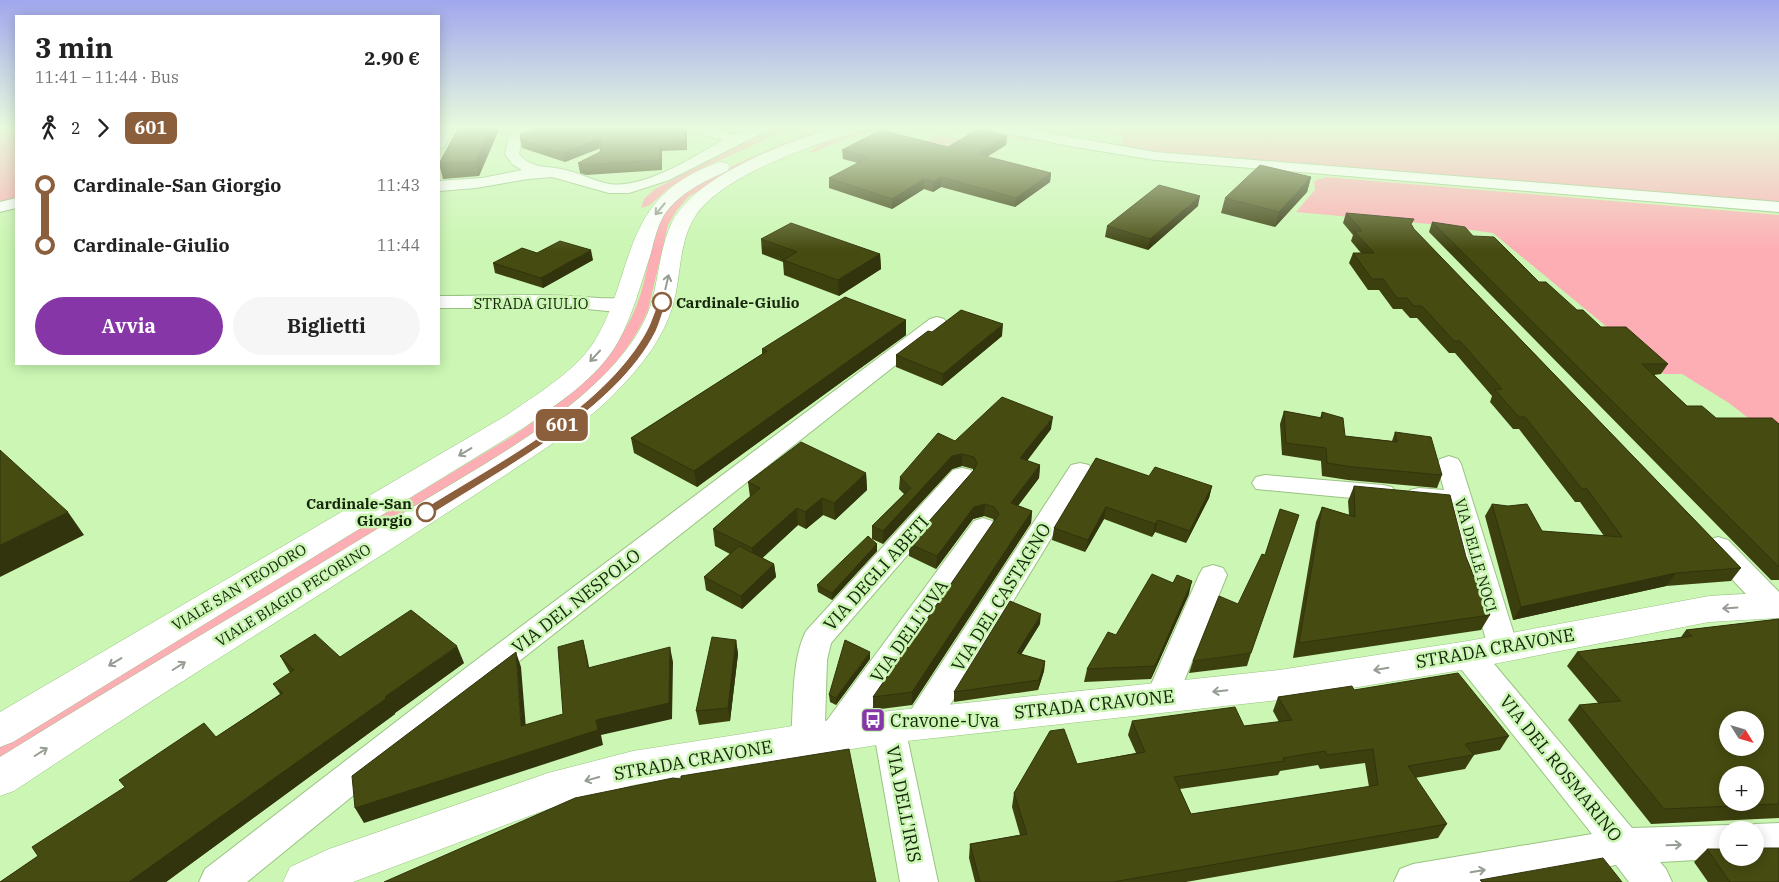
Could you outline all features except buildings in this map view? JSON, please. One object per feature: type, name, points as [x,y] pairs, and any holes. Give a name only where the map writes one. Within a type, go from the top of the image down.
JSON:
[{"type":"main road","name":"VIALE SAN TEODORO","points":[[0,731],[516,421],[554,393],[604,346],[622,304],[654,215],[687,184],[718,168]]},
{"type":"main road","name":"VIALE BIAGIO PECORINO","points":[[0,778],[418,518],[568,420],[622,372],[651,331],[662,302],[678,232],[687,213],[693,205],[716,186],[752,168]]},
{"type":"main road","name":"STRADA CRAVONE","points":[[305,882],[328,870],[548,791],[633,768],[905,725],[1162,696],[1279,685],[1468,654],[1709,610],[1777,605]]},
{"type":"street","points":[[531,168],[538,172]]},
{"type":"street","points":[[440,186],[486,182],[538,172],[561,174],[603,188],[627,188],[678,168]]},
{"type":"street","points":[[1303,168],[1779,207]]},
{"type":"street","points":[[0,206],[15,203]]},
{"type":"street","name":"STRADA GIULIO","points":[[440,302],[622,304]]},
{"type":"street","name":"VIA DEL NESPOLO","points":[[218,882],[486,670],[937,323]]},
{"type":"street","name":"VIA DELLE NOCI","points":[[1449,464],[1503,647]]},
{"type":"street","name":"VIA DEL CASTAGNO","points":[[905,725],[1080,471]]},
{"type":"street","name":"VIA DEGLI ABETI","points":[[822,737],[812,660],[818,639],[833,619],[962,476]]},
{"type":"street","points":[[1265,483],[1460,500]]},
{"type":"street","name":"VIA DELL'UVA","points":[[822,737],[983,527]]},
{"type":"street","points":[[1701,529],[1777,605]]},
{"type":"street","points":[[1162,696],[1213,576]]},
{"type":"street","name":"VIA DEL ROSMARINO","points":[[1468,654],[1653,882]]},
{"type":"street","name":"VIA DELL'IRIS","points":[[905,725],[919,882]]},
{"type":"street","points":[[1764,841],[1779,840]]},
{"type":"street","points":[[1413,882],[1624,846],[1719,842]]},
{"type":"shaded area","points":[[0,168],[15,168],[15,200],[0,203]]},
{"type":"shaded area","points":[[695,168],[702,168],[669,188],[650,205],[641,208],[644,199],[655,189]]},
{"type":"shaded area","points":[[728,168],[745,168],[717,180],[688,197],[676,211],[668,225],[648,310],[638,330],[627,348],[613,365],[583,395],[532,435],[0,761],[0,745],[513,436],[571,393],[605,359],[631,319],[640,296],[655,234],[665,211],[671,203],[704,181]]},
{"type":"shaded area","points":[[1357,168],[1779,168],[1779,202]]},
{"type":"shaded area","points":[[1326,177],[1779,215],[1779,430],[1764,430],[1729,403],[1682,374],[1664,374],[1493,233],[1429,224],[1296,212],[1315,190],[1314,181]]},
{"type":"bus line","name":"601","points":[[426,512],[540,441],[597,396],[622,372],[636,354],[651,331],[662,302]]},
{"type":"place","name":"Cardinale-Giulio","points":[[662,302]]},
{"type":"place","name":"Cardinale-San Giorgio","points":[[426,512]]},
{"type":"place","name":"Cravone-Uva","points":[[873,720]]}]
